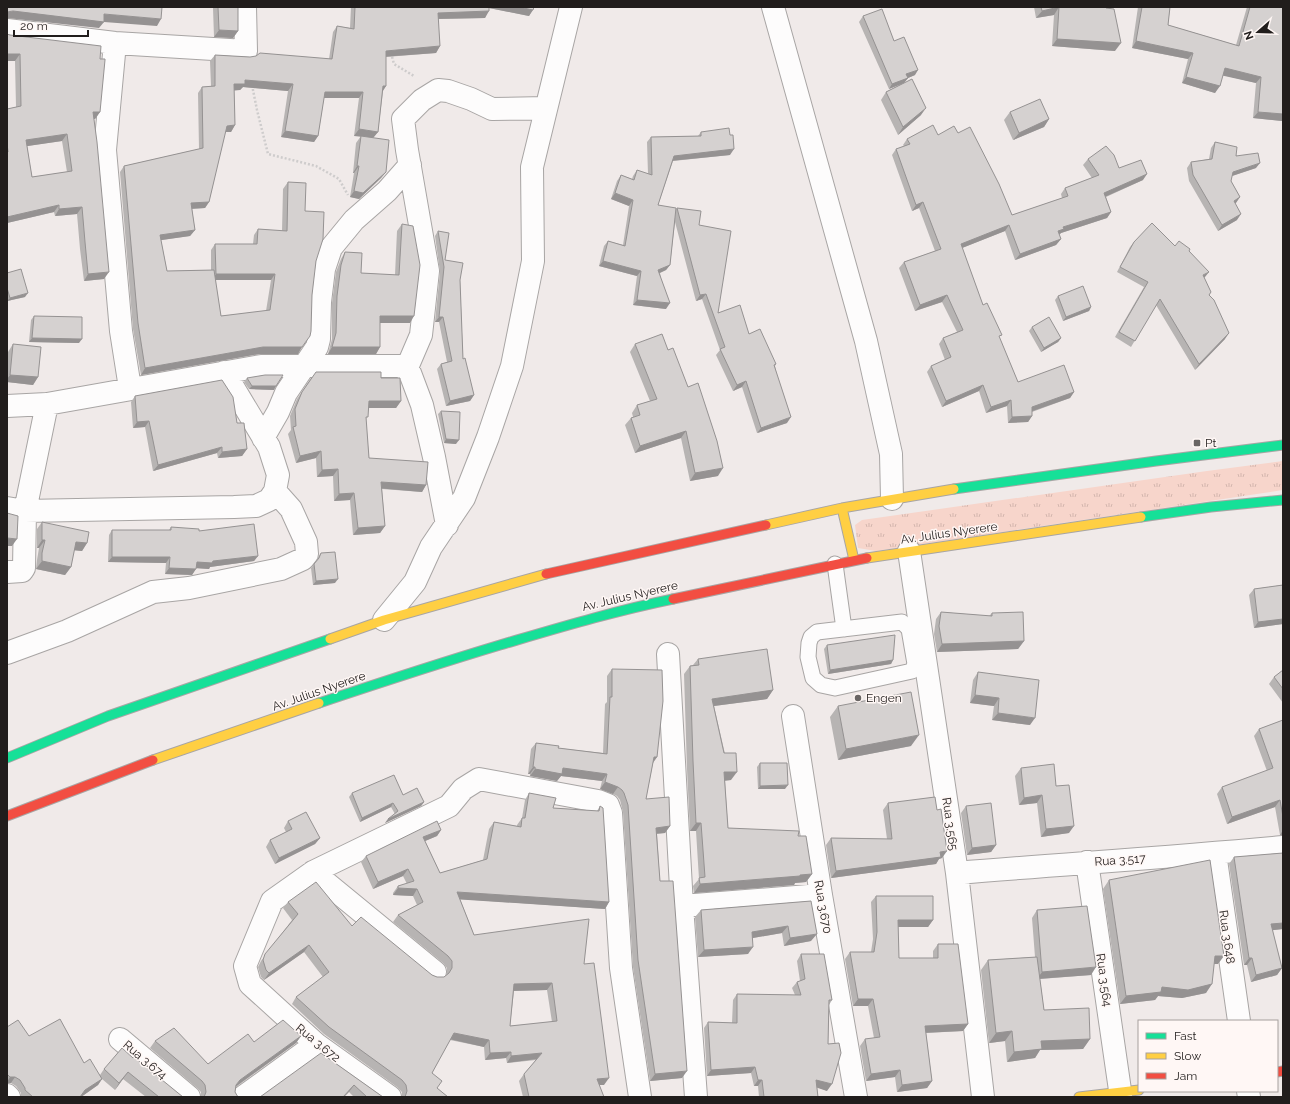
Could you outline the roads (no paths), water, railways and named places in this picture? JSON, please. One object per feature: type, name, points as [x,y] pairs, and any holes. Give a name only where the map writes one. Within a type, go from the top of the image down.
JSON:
[{"type":"main road","points":[[7,758],[108,716],[384,620],[552,572],[842,508],[892,499],[985,484],[1283,445]]},
{"type":"main road","name":"Av. Julius Nyerere","points":[[7,816],[139,764],[408,673],[579,621],[633,607],[854,560],[1211,507],[1283,500]]},
{"type":"main road","points":[[842,508],[854,560]]},
{"type":"main road","points":[[1079,1097],[1126,1093]]},
{"type":"street","points":[[7,30],[115,43],[246,51],[245,7]]},
{"type":"street","points":[[384,620],[415,582],[431,547],[464,498],[488,437],[512,366],[533,261],[532,167],[571,7]]},
{"type":"street","points":[[773,7],[866,341],[891,454],[892,499]]},
{"type":"street","points":[[115,43],[105,150],[121,331],[130,388]]},
{"type":"street","points":[[406,370],[420,335],[428,271],[403,119],[422,100],[438,90],[448,91],[471,99],[492,110],[546,108]]},
{"type":"street","points":[[263,438],[278,412],[286,393],[317,347],[319,339],[320,302],[324,268],[331,248],[359,216],[387,191],[410,165]]},
{"type":"street","points":[[7,406],[47,404],[130,388],[262,366],[401,366],[410,373],[422,405],[434,456],[447,525]]},
{"type":"street","points":[[16,510],[227,508],[256,506],[269,500],[275,491],[278,475],[269,447],[224,372]]},
{"type":"street","points":[[7,572],[22,571],[24,568],[16,510],[47,404]]},
{"type":"street","points":[[7,652],[67,631],[153,592],[189,588],[281,570],[303,559],[307,554],[306,542],[291,509],[275,491]]},
{"type":"street","name":"Rua 3.565","points":[[909,551],[957,874],[983,1097]]},
{"type":"street","points":[[668,654],[682,906],[696,1097]]},
{"type":"street","name":"Rua 3.670","points":[[793,716],[821,895],[856,1097]]},
{"type":"street","points":[[435,972],[313,872],[449,806],[463,789],[479,779],[598,801],[608,805],[611,813],[621,968],[640,1097]]},
{"type":"street","name":"Rua 3.517","points":[[957,874],[1087,862],[1215,854],[1283,847]]},
{"type":"street","name":"Rua 3.648","points":[[1215,854],[1239,1020]]},
{"type":"street","name":"Rua 3.564","points":[[1087,862],[1126,1093]]},
{"type":"street","name":"Rua 3.672","points":[[313,872],[272,901],[245,966],[250,984],[316,1044],[390,1097]]},
{"type":"street","points":[[682,906],[821,895]]},
{"type":"street","name":"Rua 3.674","points":[[120,1039],[189,1097]]},
{"type":"street","points":[[243,1097],[316,1044]]},
{"type":"lane","points":[[835,564],[844,629]]},
{"type":"lane","points":[[902,622],[909,629],[915,664],[912,671],[835,688],[821,685],[814,678],[808,657],[811,637],[817,632],[844,629],[902,622]]},
{"type":"place","name":"Pt","points":[[1197,443]]},
{"type":"place","name":"Engen","points":[[858,698]]}]
